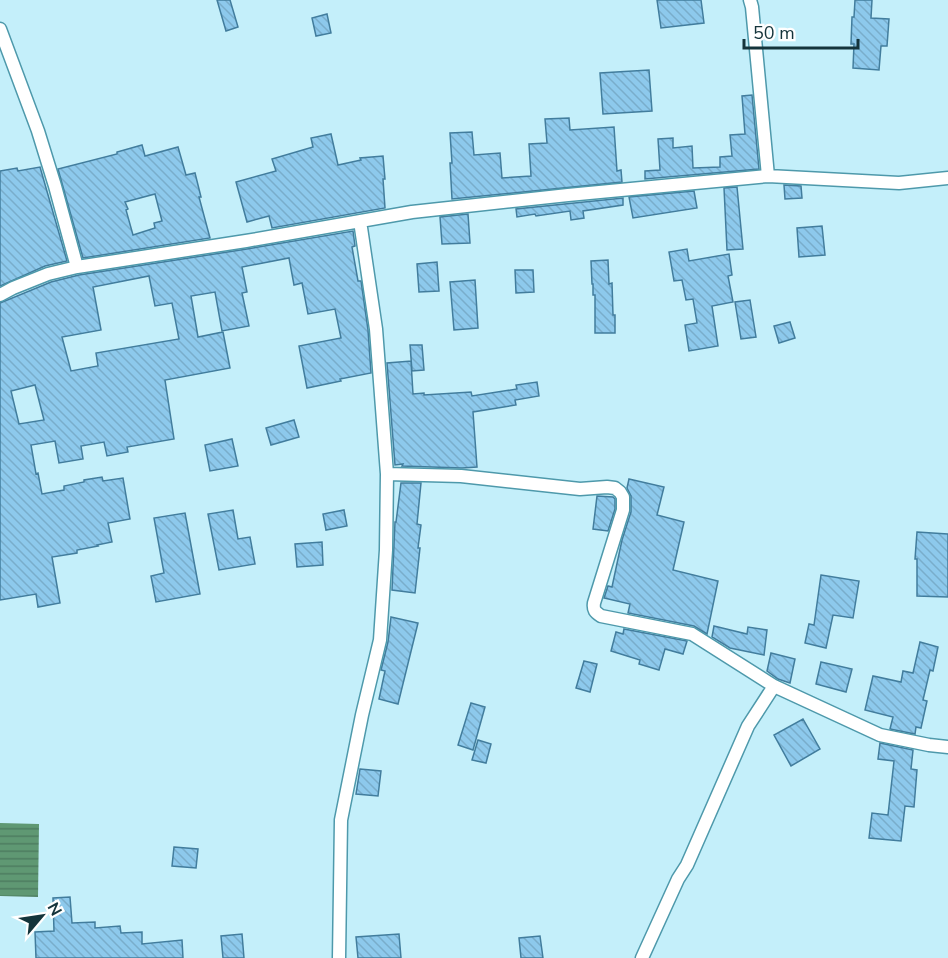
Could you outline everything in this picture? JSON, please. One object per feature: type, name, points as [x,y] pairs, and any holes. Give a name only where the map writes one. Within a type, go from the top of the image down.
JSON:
[{"type":"street","points":[[750,0],[768,176]]},
{"type":"street","points":[[0,29],[38,131],[77,267]]},
{"type":"street","points":[[0,295],[40,278],[77,267],[412,212],[768,176],[899,183],[948,178]]},
{"type":"street","points":[[339,958],[341,820],[380,640],[386,550],[387,474],[376,330],[360,221]]},
{"type":"street","points":[[387,474],[461,476],[580,489],[615,488],[623,497],[623,510],[594,603],[593,608],[601,616],[692,634],[774,686],[880,735],[948,747]]},
{"type":"street","points":[[642,958],[678,879],[687,865],[748,726],[774,686]]},
{"type":"shaded area","points":[[0,823],[39,824],[38,897],[0,896]]},
{"type":"building","points":[[217,0],[230,0],[238,27],[226,31]]},
{"type":"building","points":[[657,0],[701,0],[704,23],[661,28]]},
{"type":"building","points":[[855,0],[872,0],[871,18],[889,19],[887,46],[881,46],[879,70],[853,68],[854,44],[851,44]]},
{"type":"building","points":[[327,14],[331,33],[316,36],[312,18]]},
{"type":"building","points":[[649,70],[652,111],[603,114],[600,73]]},
{"type":"building","points":[[752,95],[759,169],[645,179],[645,171],[660,170],[658,139],[673,138],[673,148],[692,146],[693,168],[720,167],[720,157],[732,156],[730,135],[745,134],[742,96]]},
{"type":"building","points":[[569,118],[570,130],[614,127],[617,171],[621,170],[622,182],[452,199],[450,133],[472,132],[474,155],[500,153],[502,178],[531,176],[529,144],[547,143],[545,119]]},
{"type":"building","points":[[331,134],[338,165],[361,160],[360,158],[383,156],[385,208],[272,228],[269,216],[247,222],[236,182],[276,171],[272,159],[313,147],[311,138]]},
{"type":"building","points":[[142,145],[145,156],[178,147],[186,175],[195,173],[210,238],[83,258],[58,169],[117,154],[117,152]],"holes":[[[155,194],[162,221],[154,223],[155,228],[133,235],[125,202]]]},
{"type":"building","points":[[40,167],[67,261],[45,266],[0,286],[0,171]]},
{"type":"building","points":[[784,185],[801,186],[802,198],[785,199]]},
{"type":"building","points":[[737,187],[743,249],[727,250],[724,188]]},
{"type":"building","points":[[694,191],[697,208],[633,218],[629,197]]},
{"type":"building","points":[[623,198],[623,205],[583,211],[584,218],[571,220],[570,211],[517,217],[516,209]]},
{"type":"building","points":[[468,214],[470,243],[442,244],[440,217]]},
{"type":"building","points":[[822,226],[825,255],[799,257],[797,228]]},
{"type":"building","points":[[353,231],[355,246],[352,247],[358,281],[361,281],[371,373],[307,388],[299,346],[341,338],[335,309],[308,314],[302,283],[294,285],[289,258],[242,267],[247,292],[242,293],[249,326],[222,331],[215,292],[191,296],[198,337],[223,332],[230,368],[165,380],[174,439],[127,447],[128,452],[107,456],[104,442],[81,446],[83,459],[59,463],[55,441],[31,445],[42,494],[64,490],[64,486],[84,482],[84,480],[102,477],[103,481],[123,478],[130,519],[108,523],[112,542],[77,550],[77,553],[52,557],[60,603],[38,607],[36,594],[0,600],[0,303],[51,282],[79,275]],"holes":[[[149,276],[155,306],[172,303],[179,339],[96,353],[98,366],[71,371],[62,337],[101,330],[93,287]],[[35,385],[44,420],[19,424],[11,391]]]},
{"type":"building","points":[[687,249],[689,261],[729,254],[732,275],[728,276],[733,302],[712,306],[718,346],[689,351],[685,325],[697,323],[693,299],[686,300],[682,280],[674,281],[669,252]]},
{"type":"building","points":[[608,260],[615,333],[595,333],[595,295],[593,295],[591,261]]},
{"type":"building","points":[[437,262],[439,291],[419,292],[417,264]]},
{"type":"building","points":[[515,270],[533,270],[534,292],[516,293]]},
{"type":"building","points":[[475,280],[478,328],[454,330],[450,282]]},
{"type":"building","points":[[750,300],[756,337],[741,339],[735,302]]},
{"type":"building","points":[[790,322],[795,338],[779,343],[774,326]]},
{"type":"building","points":[[410,345],[422,345],[424,370],[412,371]]},
{"type":"building","points":[[411,361],[413,394],[471,392],[472,396],[517,389],[516,385],[537,382],[539,396],[515,400],[516,405],[473,412],[477,467],[395,465],[387,363]]},
{"type":"building","points":[[294,420],[299,437],[271,445],[266,428]]},
{"type":"building","points":[[232,439],[238,466],[210,471],[205,445]]},
{"type":"building","points":[[629,479],[664,487],[657,515],[684,522],[673,570],[718,581],[707,634],[694,626],[628,613],[630,604],[604,598],[608,586],[612,587],[622,540],[631,512],[631,496],[627,488]]},
{"type":"building","points":[[401,483],[421,483],[417,524],[421,525],[418,548],[420,548],[415,593],[392,590],[395,522]]},
{"type":"building","points":[[597,496],[615,499],[615,509],[608,531],[593,529]]},
{"type":"building","points":[[233,510],[238,539],[250,537],[255,564],[219,570],[208,514]]},
{"type":"building","points":[[344,510],[347,526],[326,530],[323,514]]},
{"type":"building","points":[[185,513],[200,594],[156,602],[151,576],[164,573],[154,518]]},
{"type":"building","points":[[917,532],[948,534],[948,597],[917,596],[917,559],[915,559]]},
{"type":"building","points":[[322,542],[323,565],[297,567],[295,544]]},
{"type":"building","points":[[821,575],[859,581],[853,618],[833,615],[826,648],[805,643],[809,624],[814,625]]},
{"type":"building","points":[[391,617],[418,623],[398,704],[379,699],[385,671],[381,670]]},
{"type":"building","points":[[714,626],[747,634],[748,627],[767,630],[764,655],[730,648],[712,637]]},
{"type":"building","points":[[624,629],[687,641],[683,654],[665,649],[659,670],[639,664],[640,660],[611,651],[616,632],[623,634]]},
{"type":"building","points":[[920,642],[938,647],[923,700],[927,701],[921,728],[916,727],[915,734],[890,729],[893,717],[865,710],[873,676],[901,682],[903,671],[913,673]]},
{"type":"building","points":[[771,653],[795,659],[790,683],[778,679],[767,671]]},
{"type":"building","points":[[584,661],[597,664],[590,692],[576,688]]},
{"type":"building","points":[[821,662],[852,669],[846,692],[816,684]]},
{"type":"building","points":[[471,703],[485,707],[473,750],[458,745]]},
{"type":"building","points":[[803,719],[820,749],[791,766],[774,735]]},
{"type":"building","points":[[478,740],[491,744],[486,763],[472,760]]},
{"type":"building","points":[[880,743],[913,750],[911,769],[917,770],[914,807],[905,806],[901,841],[869,838],[872,813],[888,815],[894,761],[878,759]]},
{"type":"building","points":[[360,769],[381,771],[378,796],[356,794]]},
{"type":"building","points":[[174,847],[198,849],[196,868],[172,866]]},
{"type":"building","points":[[70,897],[72,923],[95,922],[95,928],[120,926],[121,933],[142,932],[142,944],[182,940],[183,958],[36,958],[35,932],[54,931],[53,898]]},
{"type":"building","points":[[242,934],[244,958],[223,958],[221,936]]},
{"type":"building","points":[[399,934],[401,958],[358,958],[356,937]]},
{"type":"building","points":[[540,936],[543,958],[521,958],[519,938]]}]
